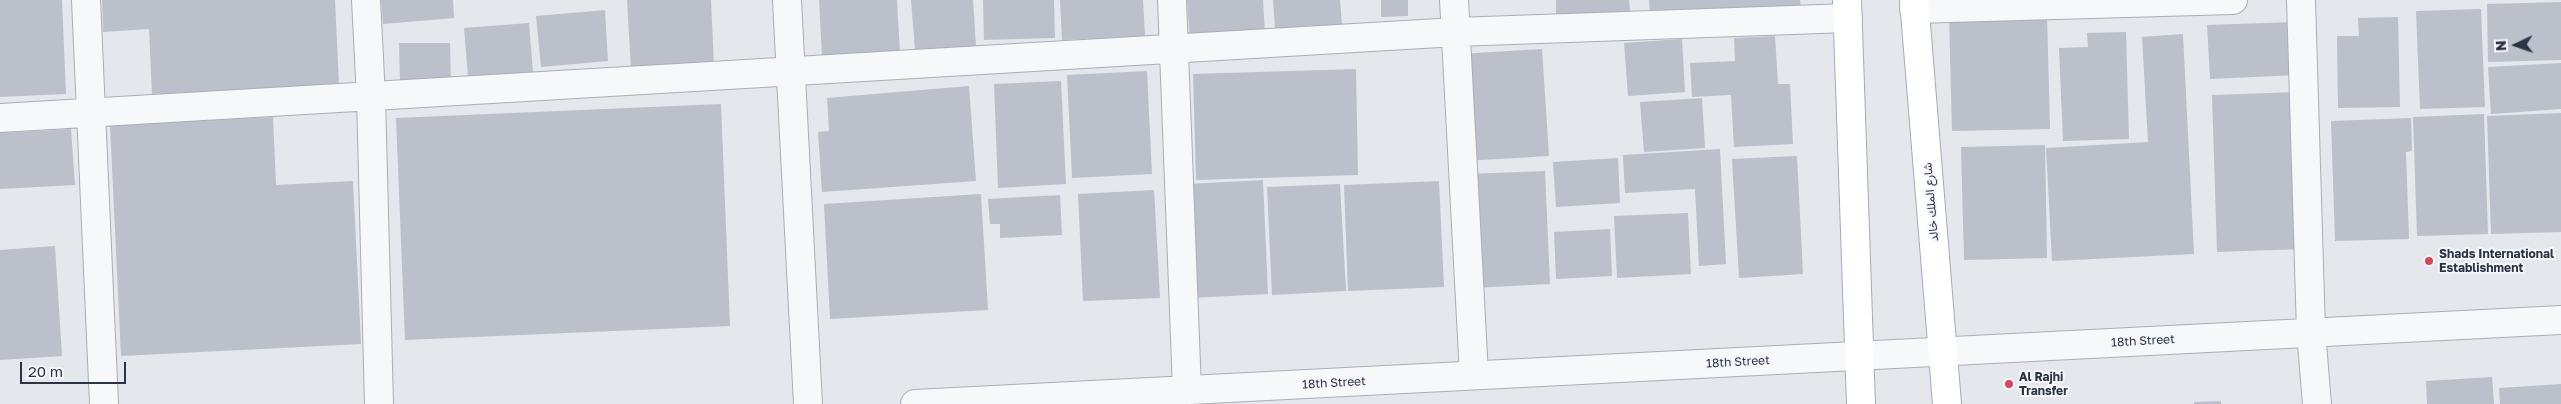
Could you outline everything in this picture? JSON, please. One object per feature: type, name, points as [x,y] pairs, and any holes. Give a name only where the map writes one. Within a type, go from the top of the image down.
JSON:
[{"type":"main road","name":"شارع الملك خالد","points":[[1914,4],[1946,404]]},
{"type":"main road","points":[[1847,9],[1861,404]]},
{"type":"street","points":[[86,0],[104,404]]},
{"type":"street","points":[[366,0],[371,97],[379,404]]},
{"type":"street","points":[[788,0],[790,72],[808,404]]},
{"type":"street","points":[[1172,0],[1187,390]]},
{"type":"street","points":[[1454,0],[1474,376]]},
{"type":"street","points":[[1914,4],[2233,0]]},
{"type":"street","points":[[2300,0],[2311,332],[2317,404]]},
{"type":"street","points":[[0,118],[1847,9]]},
{"type":"street","name":"18th Street","points":[[915,404],[2561,320]]},
{"type":"building","points":[[0,0],[62,0],[66,94],[0,97]]},
{"type":"building","points":[[102,0],[335,0],[339,85],[152,94],[149,29],[103,32]]},
{"type":"building","points":[[381,0],[453,0],[454,18],[383,24]]},
{"type":"building","points":[[627,0],[711,0],[714,66],[631,71]]},
{"type":"building","points":[[819,0],[897,0],[900,53],[822,57]]},
{"type":"building","points":[[911,0],[973,0],[976,46],[915,50]]},
{"type":"building","points":[[983,0],[1054,0],[1055,38],[984,40]]},
{"type":"building","points":[[1060,0],[1143,0],[1145,36],[1062,40]]},
{"type":"building","points":[[1187,0],[1263,0],[1265,35],[1190,41]]},
{"type":"building","points":[[1273,0],[1340,0],[1342,25],[1275,29]]},
{"type":"building","points":[[1381,0],[1408,0],[1408,16],[1381,17]]},
{"type":"building","points":[[1556,0],[1629,0],[1630,11],[1556,15]]},
{"type":"building","points":[[1649,0],[1800,0],[1801,9],[1650,16]]},
{"type":"building","points":[[2561,2],[2561,60],[2488,62],[2487,4]]},
{"type":"building","points":[[2481,9],[2485,107],[2420,109],[2416,11]]},
{"type":"building","points":[[605,10],[608,61],[541,67],[536,16]]},
{"type":"building","points":[[2047,14],[2050,129],[1952,131],[1949,17]]},
{"type":"building","points":[[2398,17],[2400,107],[2338,108],[2337,36],[2359,36],[2358,18]]},
{"type":"building","points":[[2295,22],[2297,75],[2210,79],[2207,25]]},
{"type":"building","points":[[529,23],[533,72],[468,77],[464,28]]},
{"type":"building","points":[[2126,32],[2129,139],[2063,141],[2059,48],[2088,47],[2087,33]]},
{"type":"building","points":[[2183,34],[2194,254],[2052,261],[2046,148],[2148,142],[2142,37]]},
{"type":"building","points":[[1775,36],[1778,84],[1790,84],[1793,144],[1734,147],[1731,95],[1692,97],[1690,63],[1735,61],[1734,38]]},
{"type":"building","points":[[1682,39],[1685,92],[1628,96],[1624,43]]},
{"type":"building","points":[[399,43],[450,43],[451,86],[400,86]]},
{"type":"building","points":[[1542,49],[1549,156],[1465,161],[1460,54]]},
{"type":"building","points":[[2561,63],[2561,109],[2491,114],[2488,67]]},
{"type":"building","points":[[1356,69],[1358,175],[1196,180],[1193,74]]},
{"type":"building","points":[[1147,71],[1152,174],[1072,178],[1067,75]]},
{"type":"building","points":[[1061,81],[1066,184],[998,188],[994,84]]},
{"type":"building","points":[[969,86],[976,181],[822,192],[818,132],[829,131],[827,98]]},
{"type":"building","points":[[2300,92],[2305,249],[2217,252],[2212,95]]},
{"type":"building","points":[[1702,98],[1705,148],[1644,152],[1640,102]]},
{"type":"building","points":[[721,104],[730,326],[405,340],[396,118]]},
{"type":"building","points":[[2561,113],[2561,232],[2491,234],[2487,116]]},
{"type":"building","points":[[2484,114],[2488,234],[2417,236],[2413,117]]},
{"type":"building","points":[[273,117],[276,185],[353,181],[361,344],[121,356],[110,125]]},
{"type":"building","points":[[2411,118],[2412,151],[2406,152],[2409,239],[2335,241],[2331,121]]},
{"type":"building","points":[[71,129],[75,185],[0,189],[0,133]]},
{"type":"building","points":[[2045,145],[2047,258],[1964,260],[1961,147]]},
{"type":"building","points":[[1720,149],[1726,264],[1699,266],[1695,189],[1625,193],[1623,155]]},
{"type":"building","points":[[1797,156],[1803,274],[1739,278],[1732,159]]},
{"type":"building","points":[[1618,158],[1620,203],[1556,207],[1553,162]]},
{"type":"building","points":[[1545,171],[1550,284],[1473,288],[1468,174]]},
{"type":"building","points":[[1263,180],[1268,294],[1191,298],[1187,184]]},
{"type":"building","points":[[1439,181],[1444,287],[1348,291],[1344,185]]},
{"type":"building","points":[[1340,184],[1346,291],[1272,295],[1267,187]]},
{"type":"building","points":[[1154,190],[1160,298],[1083,301],[1078,194]]},
{"type":"building","points":[[981,194],[988,310],[830,319],[824,204]]},
{"type":"building","points":[[1060,195],[1062,235],[1000,238],[1000,224],[990,224],[988,199]]},
{"type":"building","points":[[1688,213],[1691,274],[1617,278],[1614,216]]},
{"type":"building","points":[[1610,229],[1612,276],[1556,279],[1554,232]]},
{"type":"building","points":[[55,246],[62,356],[0,360],[0,250]]},
{"type":"building","points":[[2492,377],[2494,404],[2427,404],[2426,381]]},
{"type":"building","points":[[2561,384],[2561,404],[2500,404],[2499,388]]},
{"type":"building","points":[[2221,401],[2221,404],[2194,404],[2194,402]]},
{"type":"place","name":"Shads International Establishment","points":[[2429,261]]},
{"type":"place","name":"Al Rajhi Transfer","points":[[2009,384]]}]
